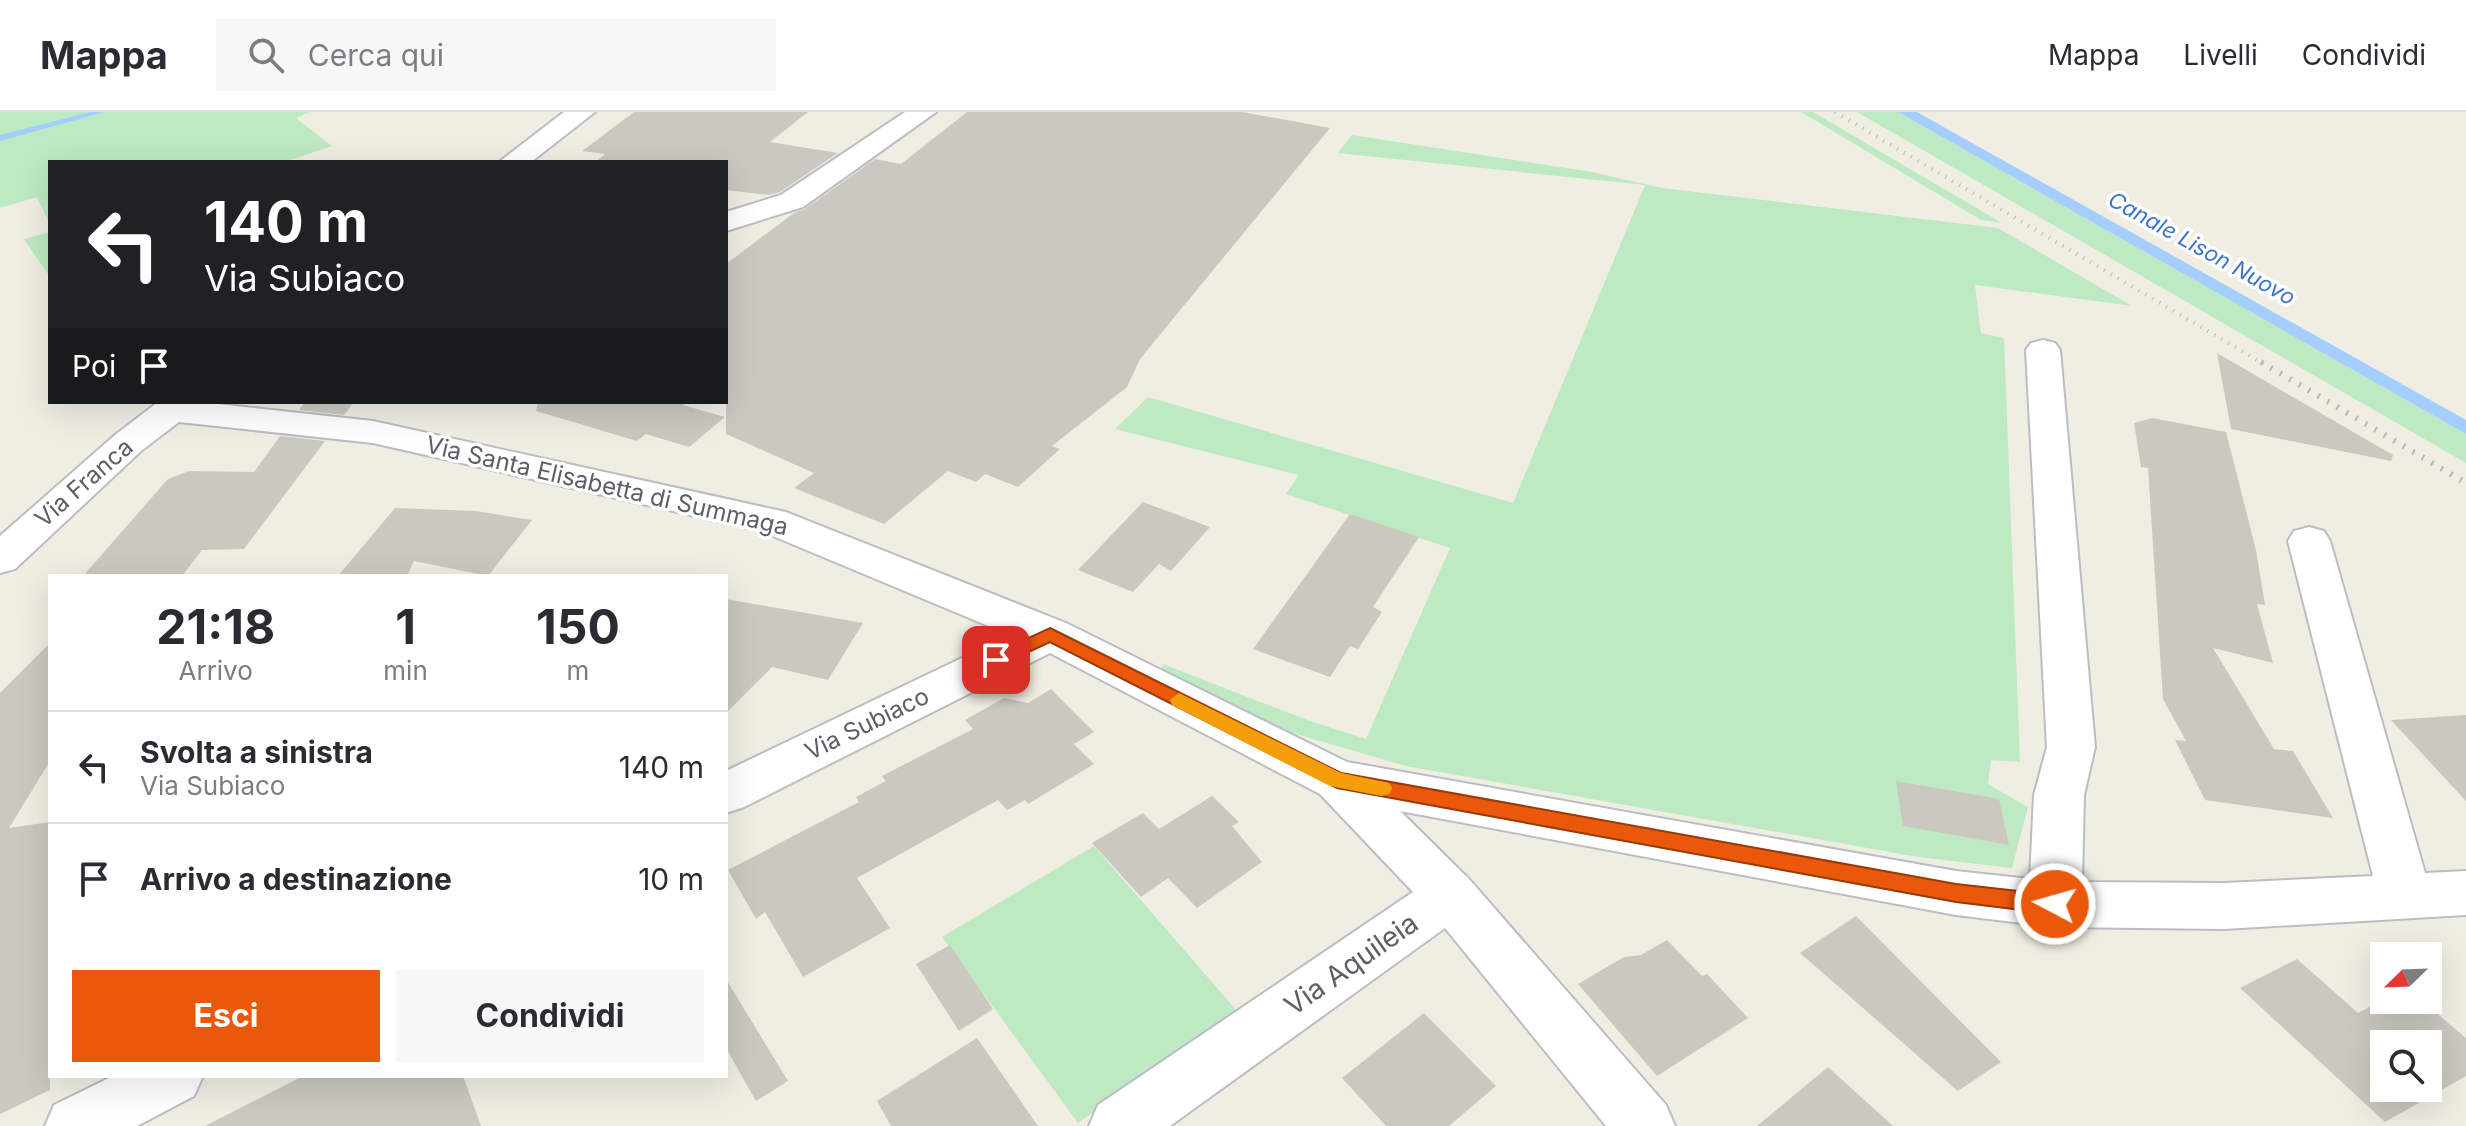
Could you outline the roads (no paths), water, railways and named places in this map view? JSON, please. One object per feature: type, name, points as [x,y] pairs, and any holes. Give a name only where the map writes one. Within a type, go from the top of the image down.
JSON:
[{"type":"street","points":[[516,160],[582,112]]},
{"type":"street","points":[[728,221],[792,201],[923,112]]},
{"type":"street","points":[[2043,350],[2071,747],[2059,795],[2055,904]]},
{"type":"street","name":"Via Santa Elisabetta di Summaga","points":[[176,406],[373,432],[772,521],[1050,634],[1337,780],[1956,893],[2055,904],[2224,906],[2466,893]]},
{"type":"street","name":"Via Franca","points":[[5,549],[128,443],[176,406]]},
{"type":"street","points":[[2309,541],[2404,894]]},
{"type":"street","name":"Via Subiaco","points":[[728,792],[1050,634]]},
{"type":"street","points":[[1337,780],[1450,895],[1644,1126]]},
{"type":"street","name":"Via Aquileia","points":[[1120,1126],[1450,895]]},
{"type":"street","points":[[76,1126],[169,1078]]},
{"type":"water","points":[[1898,112],[1917,112],[2466,420],[2466,434]]},
{"type":"waterway","points":[[0,138],[101,112]]},
{"type":"railway","points":[[1835,112],[2264,364]]},
{"type":"railway","points":[[2261,362],[2466,483]]},
{"type":"water label","name":"Canale Lison Nuovo","points":[[2202,248]]}]
